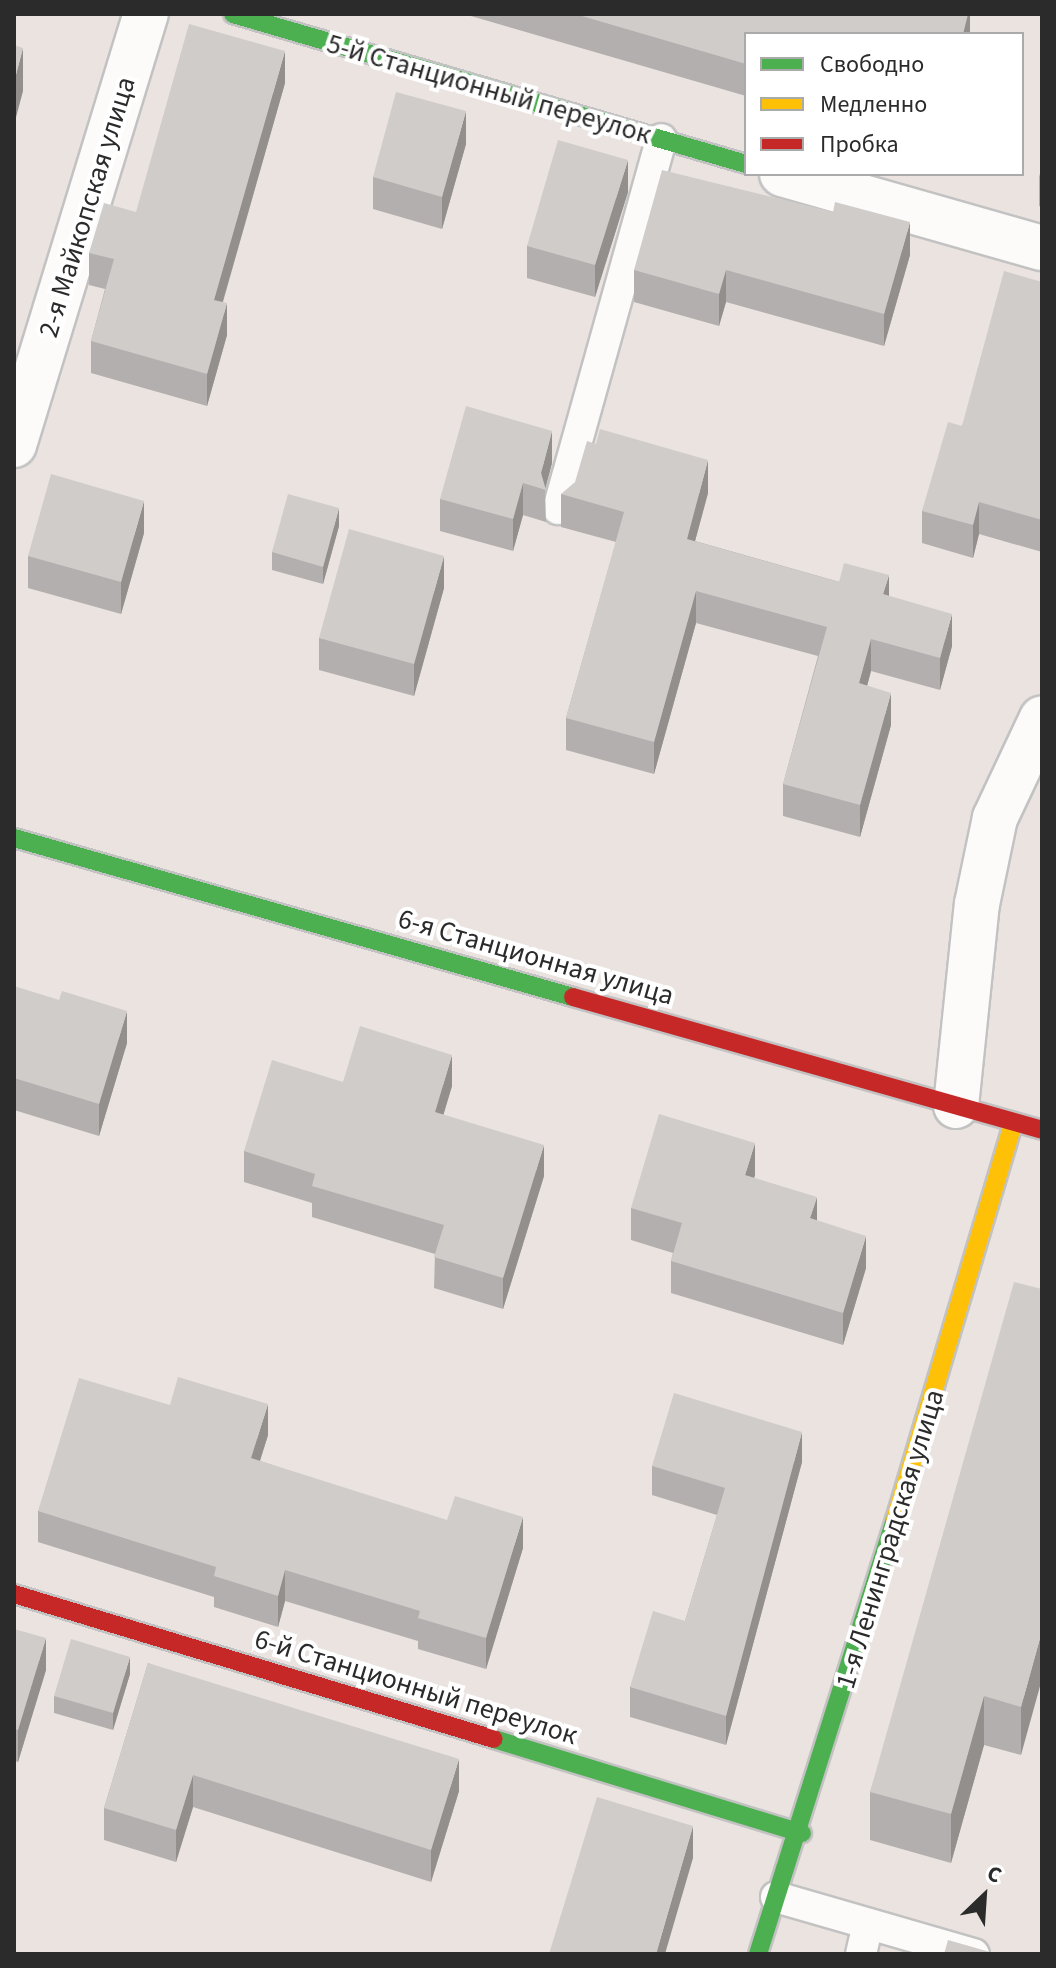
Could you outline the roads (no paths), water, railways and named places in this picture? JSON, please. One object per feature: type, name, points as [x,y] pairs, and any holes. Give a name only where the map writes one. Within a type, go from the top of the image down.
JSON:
[{"type":"street","name":"2-я Майкопская улица","points":[[14,445],[146,14]]},
{"type":"street","name":"5-й Станционный переулок","points":[[233,14],[744,163]]},
{"type":"street","points":[[789,176],[1042,248]]},
{"type":"street","points":[[956,1106],[977,904],[995,818],[1042,718]]},
{"type":"street","name":"6-я Станционная улица","points":[[14,838],[1042,1130]]},
{"type":"street","name":"1-я Ленинградская улица","points":[[758,1954],[776,1897],[802,1833],[1014,1122]]},
{"type":"street","name":"6-й Станционный переулок","points":[[14,1594],[802,1833]]},
{"type":"lane","points":[[558,509],[661,139]]},
{"type":"lane","points":[[776,1897],[974,1954]]},
{"type":"lane","points":[[861,1954],[868,1924]]}]
